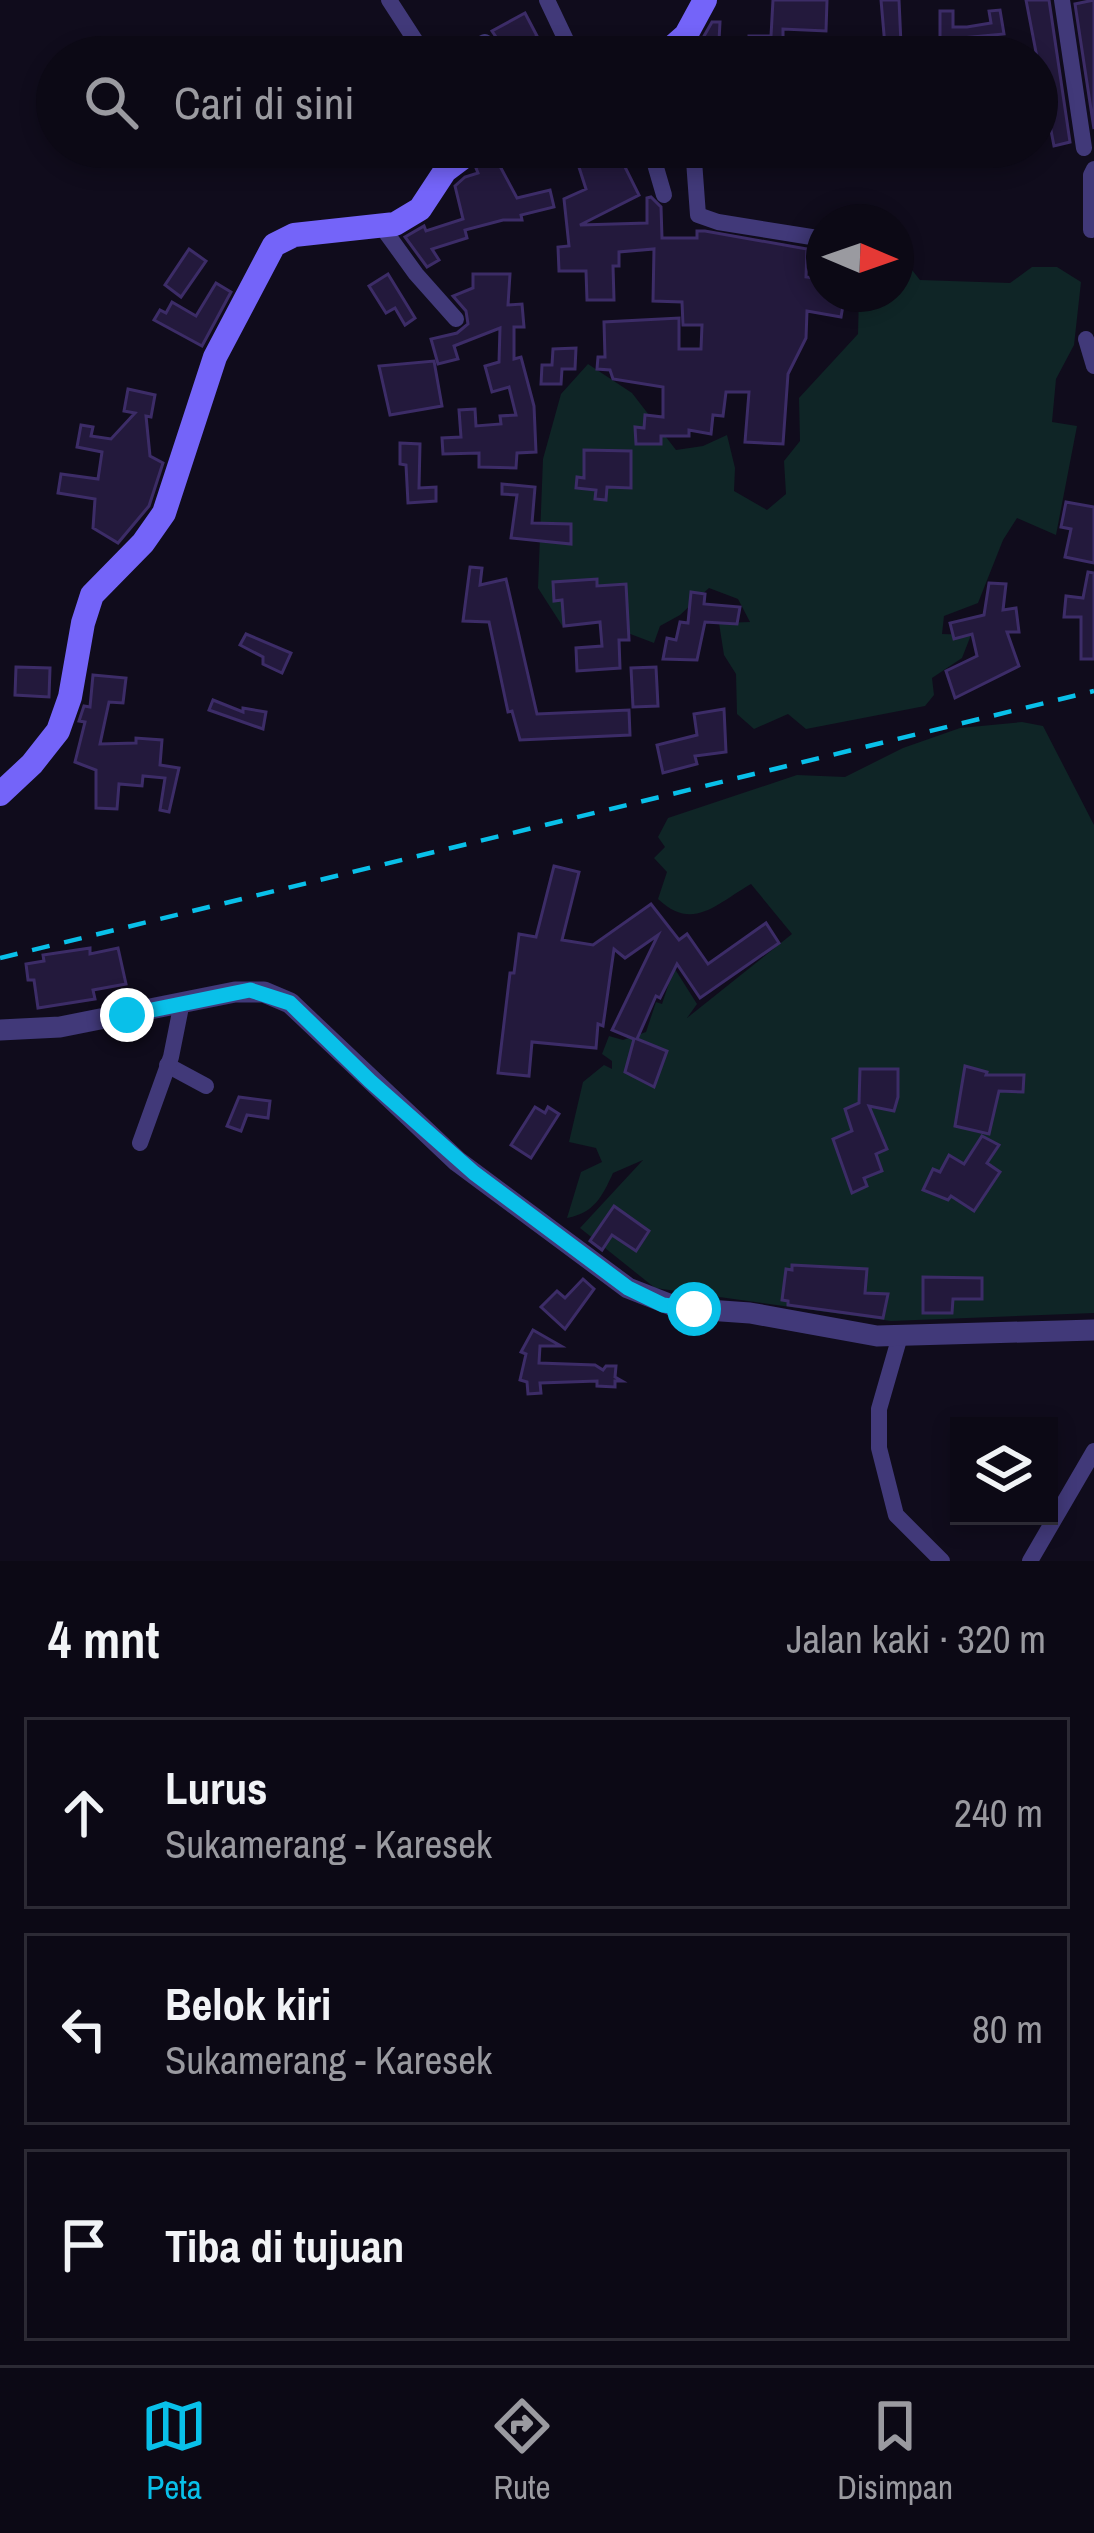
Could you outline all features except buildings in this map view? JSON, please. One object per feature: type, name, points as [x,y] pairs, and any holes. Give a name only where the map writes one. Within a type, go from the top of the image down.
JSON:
[{"type":"main road","points":[[682,36],[705,0]]},
{"type":"main road","points":[[0,794],[58,730],[92,595],[143,543],[164,513],[201,394],[274,245],[294,235],[395,224],[420,209],[448,168]]},
{"type":"street","points":[[389,0],[412,36]]},
{"type":"street","points":[[547,0],[564,36]]},
{"type":"street","points":[[1062,0],[1084,148]]},
{"type":"street","points":[[656,168],[664,195]]},
{"type":"street","points":[[695,168],[698,215],[806,235]]},
{"type":"street","points":[[1091,230],[1090,175],[1094,170]]},
{"type":"street","points":[[382,226],[456,320]]},
{"type":"street","points":[[1086,339],[1094,366]]},
{"type":"street","points":[[0,1030],[60,1027],[250,990],[290,1003],[457,1161],[640,1296],[679,1308],[749,1313],[844,1333],[900,1336],[1094,1330]]},
{"type":"street","points":[[140,1143],[167,1066],[182,1002]]},
{"type":"street","points":[[167,1066],[206,1086]]},
{"type":"street","points":[[900,1336],[879,1408],[879,1448],[896,1515],[942,1561]]},
{"type":"street","points":[[1030,1561],[1094,1451]]},
{"type":"green space","points":[[1032,267],[1057,267],[1081,282],[1074,345],[1056,379],[1052,422],[1077,426],[1056,535],[1017,518],[978,603],[944,616],[942,634],[971,635],[962,658],[932,678],[934,695],[925,706],[806,729],[788,714],[754,729],[737,714],[736,674],[724,655],[719,623],[750,622],[738,599],[709,588],[660,626],[654,643],[591,619],[563,627],[538,588],[543,459],[561,394],[588,364],[632,393],[676,450],[703,446],[727,435],[735,468],[734,491],[767,510],[786,494],[784,461],[800,441],[799,398],[858,334],[859,312],[914,312],[914,272],[920,280],[1010,283]]},
{"type":"green space","points":[[1022,722],[1043,726],[1094,825],[1094,1313],[891,1321],[655,1288],[580,1228],[643,1160],[613,1173],[596,1203],[567,1218],[581,1172],[602,1162],[596,1148],[569,1142],[583,1082],[604,1065],[612,1069],[612,1061],[602,1054],[609,1036],[623,1040],[646,1032],[672,974],[658,958],[661,947],[697,1004],[687,1018],[792,934],[751,884],[694,914],[671,909],[658,899],[667,872],[654,858],[665,847],[658,837],[668,818],[797,775],[845,777],[903,748],[960,728]]},
{"type":"railway","points":[[0,958],[1094,691]]},
{"type":"route","points":[[127,1015],[250,990],[277,996],[290,1003],[457,1161],[574,1250],[640,1296],[694,1309]]}]
